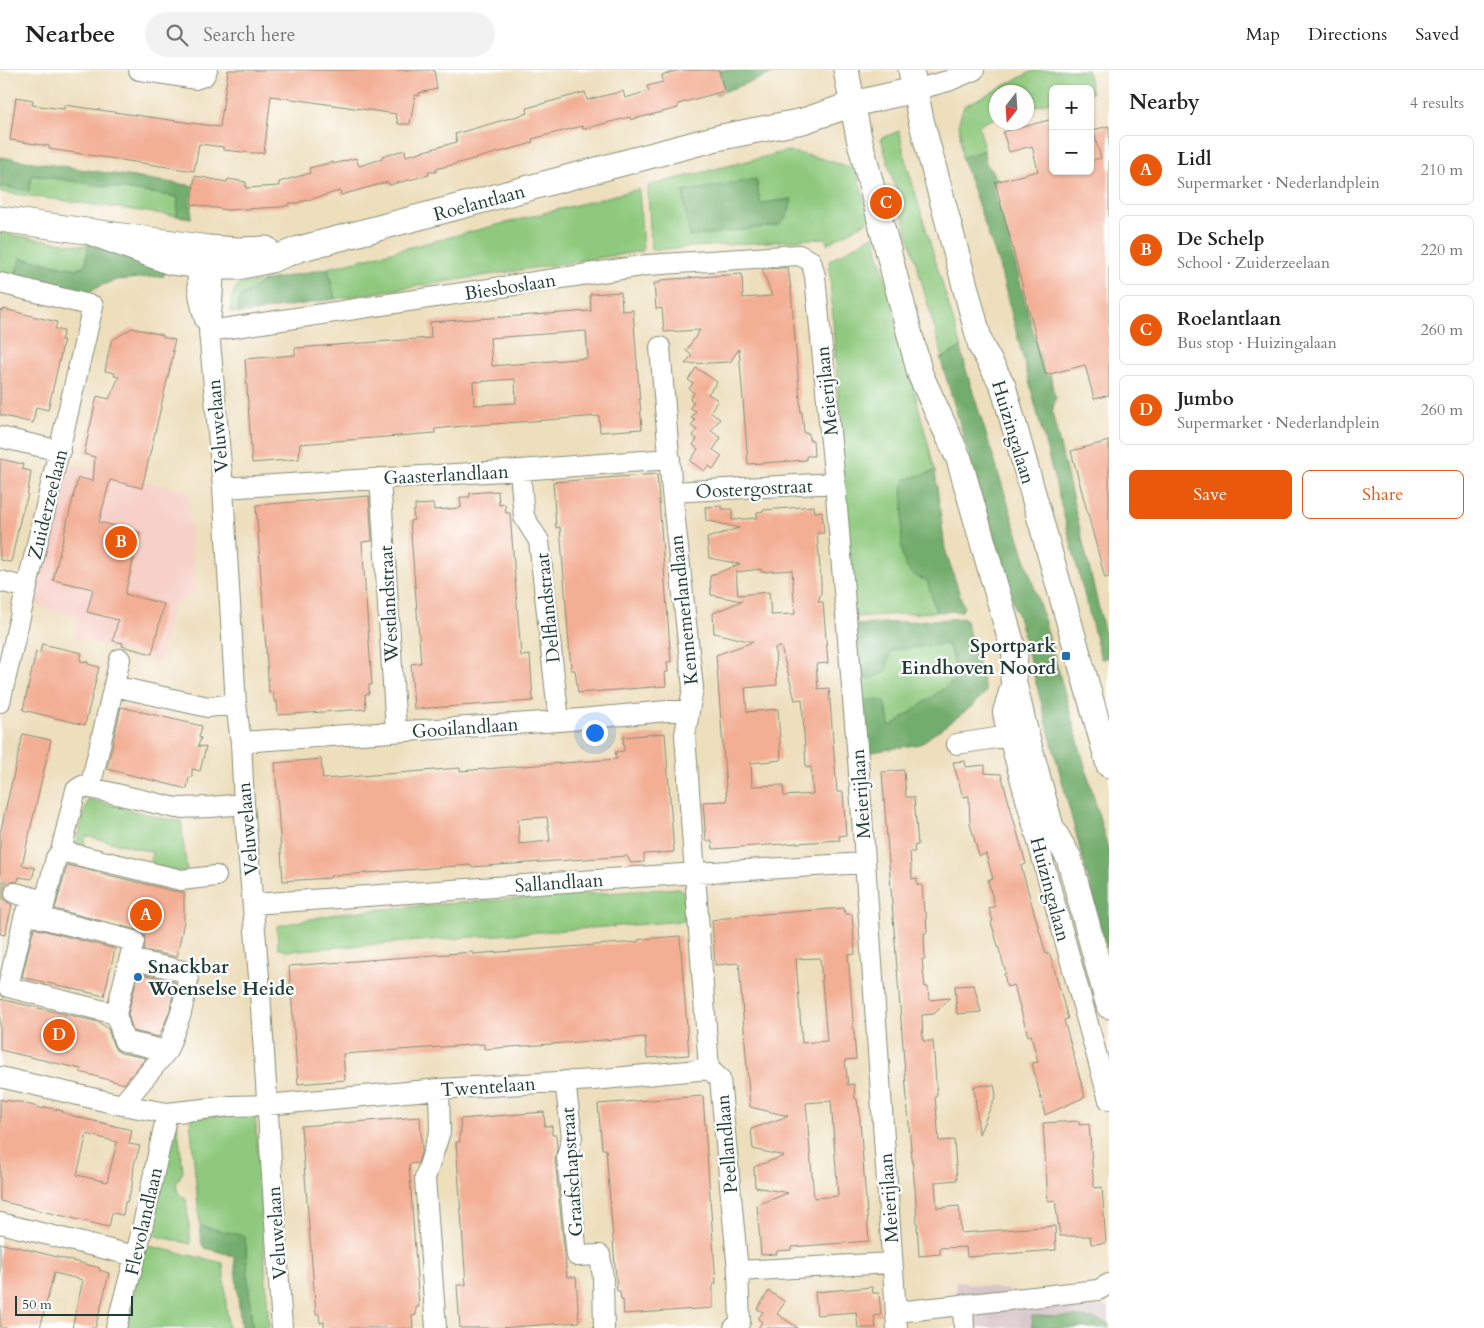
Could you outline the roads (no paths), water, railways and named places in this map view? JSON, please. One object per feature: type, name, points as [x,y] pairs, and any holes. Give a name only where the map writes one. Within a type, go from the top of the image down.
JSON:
[{"type":"main road","name":"Roelantlaan","points":[[0,219],[133,237],[207,260],[238,250],[299,250],[717,138],[803,121],[850,88],[913,75]]},
{"type":"main road","name":"Huizingalaan","points":[[913,75],[981,346],[1003,386],[1109,766]]},
{"type":"main road","name":"Huizingalaan","points":[[850,88],[859,138],[920,374],[959,458],[1015,655],[1013,679],[1025,730],[1052,827],[1069,858],[1109,1006]]},
{"type":"street","points":[[139,70],[195,79],[204,76],[207,70]]},
{"type":"street","points":[[913,75],[948,81],[974,70]]},
{"type":"street","name":"Biesboslaan","points":[[209,331],[648,265],[799,255],[810,261]]},
{"type":"street","name":"Veluwelaan","points":[[207,260],[198,288],[201,306],[209,331],[223,488],[236,704],[268,1105],[282,1328]]},
{"type":"street","name":"Meierijlaan","points":[[810,261],[814,276],[865,759],[865,863],[897,1320]]},
{"type":"street","name":"Zuiderzeelaan","points":[[0,283],[93,306],[0,702]]},
{"type":"street","name":"Kennemerlandlaan","points":[[660,346],[672,492],[692,688],[685,735],[696,873]]},
{"type":"street","points":[[0,437],[60,451]]},
{"type":"street","name":"Gaasterlandlaan","points":[[223,488],[670,459]]},
{"type":"street","name":"Delflandstraat","points":[[520,470],[524,517],[539,541],[559,721]]},
{"type":"street","name":"Westlandstraat","points":[[380,478],[396,731]]},
{"type":"street","name":"Oostergostraat","points":[[672,492],[835,483]]},
{"type":"street","points":[[0,581],[26,588]]},
{"type":"street","points":[[90,788],[120,659]]},
{"type":"street","name":"Huizingalaan","points":[[1013,679],[1003,712],[1109,1100]]},
{"type":"street","points":[[114,686],[208,707],[236,704]]},
{"type":"street","name":"Gooilandlaan","points":[[240,742],[688,711]]},
{"type":"street","points":[[958,744],[1009,736]]},
{"type":"street","points":[[43,910],[56,858],[61,851],[76,790],[82,786],[176,808],[244,804]]},
{"type":"street","points":[[61,851],[181,880],[216,876]]},
{"type":"street","name":"Sallandlaan","points":[[253,904],[865,863]]},
{"type":"street","name":"Peellandlaan","points":[[696,873],[709,1069],[720,1079],[738,1271],[740,1322],[734,1328]]},
{"type":"street","points":[[15,893],[43,910],[134,941],[116,1014],[124,1040],[167,1051]]},
{"type":"street","points":[[43,910],[25,914],[8,987],[116,1014]]},
{"type":"street","points":[[122,1106],[167,1051],[181,1013],[188,980],[183,971],[130,958]]},
{"type":"street","name":"Twentelaan","points":[[0,1077],[122,1106],[167,1113],[439,1089],[565,1082],[709,1069]]},
{"type":"street","name":"Graafschapstraat","points":[[565,1082],[572,1137],[567,1157],[577,1256],[600,1255],[603,1278],[604,1328]]},
{"type":"street","points":[[436,1328],[425,1178],[440,1132],[439,1089]]},
{"type":"street","name":"Flevolandlaan","points":[[116,1328],[135,1256],[167,1113]]},
{"type":"street","points":[[0,1223],[135,1256]]},
{"type":"street","points":[[738,1271],[892,1263]]},
{"type":"street","points":[[897,1320],[963,1305],[1105,1290]]},
{"type":"street","points":[[963,1305],[964,1328]]},
{"type":"tunnel","points":[[0,889],[15,893]]},
{"type":"place","name":"Roelantlaan","points":[[886,203]]},
{"type":"place","name":"De Schelp","points":[[121,542]]},
{"type":"place","name":"Sportpark Eindhoven Noord","points":[[1066,656]]},
{"type":"place","name":"Lidl","points":[[146,915]]},
{"type":"place","name":"Snackbar Woenselse Heide","points":[[138,977]]},
{"type":"place","name":"Jumbo","points":[[59,1035]]}]
